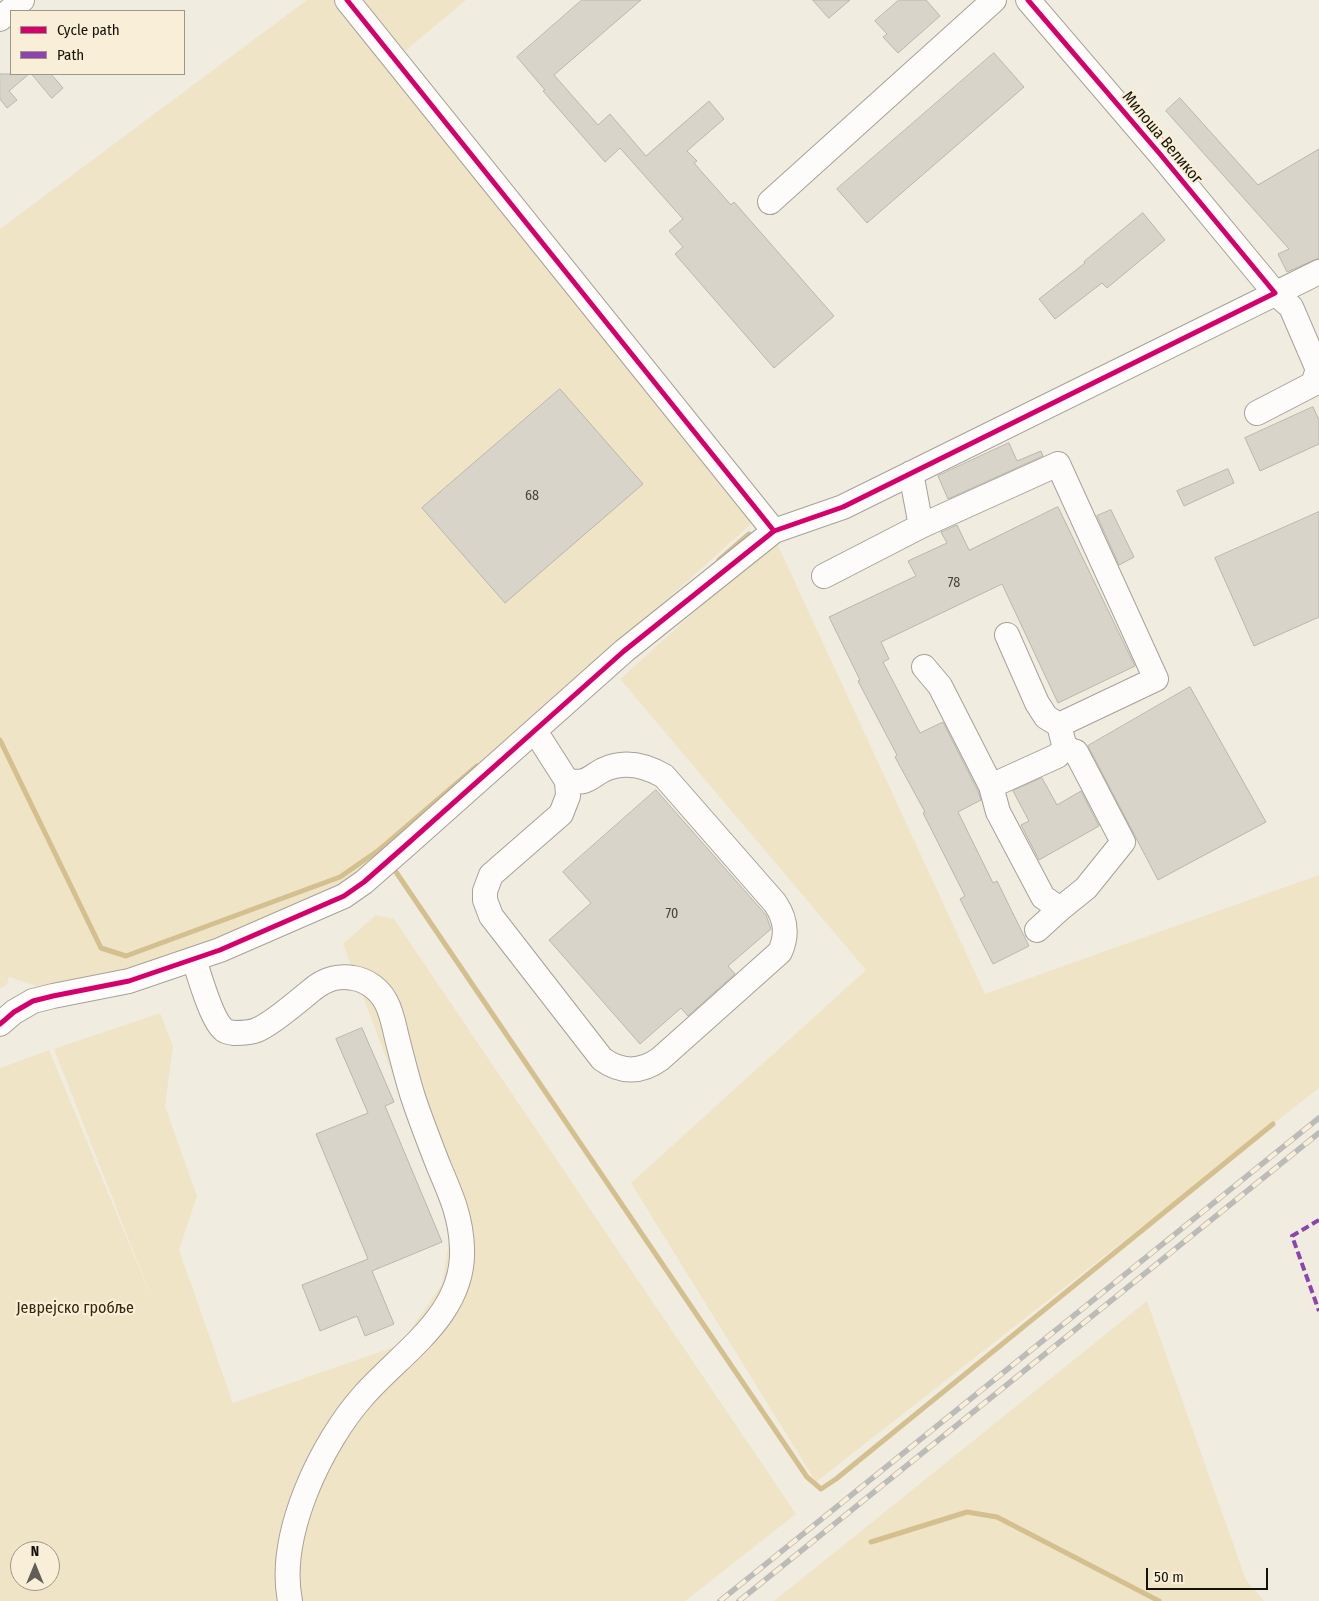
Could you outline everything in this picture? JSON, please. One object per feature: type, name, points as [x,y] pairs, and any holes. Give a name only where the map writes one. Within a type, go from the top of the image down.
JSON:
[{"type":"street","points":[[10,10],[22,0]]},
{"type":"street","points":[[347,0],[774,531]]},
{"type":"street","points":[[770,202],[994,0]]},
{"type":"street","name":"Милоша Великог","points":[[1028,0],[1276,293],[1291,307],[1318,371]]},
{"type":"street","points":[[0,19],[10,10]]},
{"type":"street","points":[[0,1024],[14,1012],[33,1002],[53,996],[129,981],[194,959],[220,950],[344,896],[364,882],[624,651],[774,531],[843,507],[1319,272]]},
{"type":"street","points":[[1257,413],[1313,384],[1318,371]]},
{"type":"street","points":[[824,576],[921,526],[1058,464],[1156,679],[1058,725]]},
{"type":"street","points":[[911,473],[921,526]]},
{"type":"street","points":[[1007,635],[1037,704],[1046,717],[1058,725],[1065,748]]},
{"type":"street","points":[[924,667],[940,686],[991,786],[998,812],[1043,897],[1060,909]]},
{"type":"street","points":[[535,730],[567,781],[568,796],[561,814],[491,875],[485,891],[487,908],[491,916],[602,1059],[620,1069],[638,1070],[646,1068],[660,1060],[780,952],[785,935],[783,918],[775,903],[664,776],[638,765],[619,765],[602,771],[589,780],[579,783],[567,781]]},
{"type":"street","points":[[991,786],[1057,756],[1065,748]]},
{"type":"street","points":[[1038,930],[1086,888],[1123,842],[1076,752],[1065,748]]},
{"type":"street","points":[[194,959],[211,1008],[220,1025],[229,1032],[247,1033],[260,1029],[315,987],[332,979],[351,977],[360,979],[374,988],[385,1000],[388,1008],[413,1096],[455,1202],[462,1234],[462,1263],[454,1290],[440,1317],[419,1342],[381,1377],[350,1412],[325,1451],[315,1472],[300,1512],[291,1549],[288,1580],[290,1601]]},
{"type":"green space","points":[[307,0],[335,0],[764,512],[348,888],[140,968],[36,986],[9,977],[7,984],[0,989],[0,229]]},
{"type":"green space","points":[[362,0],[466,0],[405,51]]},
{"type":"green space","points":[[775,539],[985,994],[1319,875],[1319,1088],[816,1482],[631,1183],[866,970],[620,679]]},
{"type":"green space","name":"Јеврејско гробље","points":[[376,915],[394,919],[796,1514],[685,1601],[0,1601],[0,1068],[49,1050],[154,1304],[54,1049],[160,1013],[173,1046],[165,1106],[197,1196],[179,1250],[233,1403],[400,1345],[442,1284],[451,1229],[343,944]]},
{"type":"green space","points":[[1147,1301],[1246,1580],[1264,1601],[774,1601]]},
{"type":"building","points":[[582,0],[641,0],[554,75],[598,125],[610,114],[646,156],[709,101],[724,119],[687,151],[697,161],[694,163],[731,205],[734,202],[834,316],[774,368],[675,254],[683,247],[669,231],[683,219],[620,148],[605,162],[543,91],[545,90],[517,57]]},
{"type":"building","points":[[813,0],[850,0],[829,18]]},
{"type":"building","points":[[899,0],[926,0],[940,16],[898,53],[883,37],[887,34],[875,21]]},
{"type":"building","points":[[994,53],[1024,87],[867,223],[837,189]]},
{"type":"building","points":[[0,74],[28,75],[9,91],[17,100],[7,108],[0,99]]},
{"type":"building","points":[[33,75],[52,75],[63,88],[52,98]]},
{"type":"building","points":[[1180,98],[1258,185],[1319,149],[1319,258],[1287,272],[1278,254],[1289,249],[1166,111]]},
{"type":"building","points":[[1143,213],[1165,240],[1107,288],[1102,283],[1055,319],[1039,299],[1085,263]]},
{"type":"building","points":[[560,389],[643,484],[505,603],[422,508]]},
{"type":"building","points":[[1313,407],[1319,420],[1319,444],[1260,471],[1245,438]]},
{"type":"building","points":[[1009,443],[1017,461],[1041,451],[1043,456],[948,499],[938,476]]},
{"type":"building","points":[[1228,469],[1234,483],[1184,506],[1177,491]]},
{"type":"building","points":[[1058,507],[1135,666],[1058,703],[1002,584],[881,642],[889,659],[883,662],[920,733],[943,722],[978,791],[981,800],[958,812],[993,883],[997,881],[1029,946],[993,964],[960,899],[965,896],[923,813],[925,812],[895,757],[897,755],[858,681],[860,680],[829,617],[916,576],[908,561],[947,543],[941,532],[957,525],[969,550]]},
{"type":"building","points":[[1111,510],[1134,557],[1119,565],[1097,516]]},
{"type":"building","points":[[1319,512],[1319,617],[1254,646],[1215,558]]},
{"type":"building","points":[[1190,687],[1266,822],[1158,880],[1088,746]]},
{"type":"building","points":[[1042,778],[1057,805],[1081,791],[1099,826],[1039,860],[1021,825],[1029,821],[1013,791]]},
{"type":"building","points":[[656,790],[766,915],[771,929],[728,966],[735,974],[688,1016],[681,1008],[640,1044],[549,940],[591,903],[563,872]]},
{"type":"building","points":[[362,1028],[394,1102],[385,1106],[442,1242],[372,1271],[394,1324],[365,1336],[357,1316],[320,1331],[302,1285],[368,1259],[316,1134],[368,1113],[336,1039]]},
{"type":"waterway","points":[[719,560],[749,534]]},
{"type":"waterway","points":[[0,740],[101,948],[126,956],[340,877],[379,850],[381,853]]},
{"type":"waterway","points":[[379,850],[477,766]]},
{"type":"waterway","points":[[396,872],[807,1477],[821,1489],[836,1479],[1273,1124]]},
{"type":"waterway","points":[[871,1542],[967,1512],[997,1517],[1159,1601]]},
{"type":"railway","points":[[720,1601],[1319,1118]]},
{"type":"railway","points":[[739,1601],[1319,1133]]},
{"type":"marked path","points":[[1319,1220],[1292,1236],[1319,1311]]},
{"type":"cycle path","points":[[347,0],[774,531]]},
{"type":"cycle path","points":[[0,1024],[14,1012],[33,1001],[129,981],[220,950],[344,896],[364,882],[624,651],[774,531],[843,507],[1275,293],[1160,154],[1028,0]]}]
